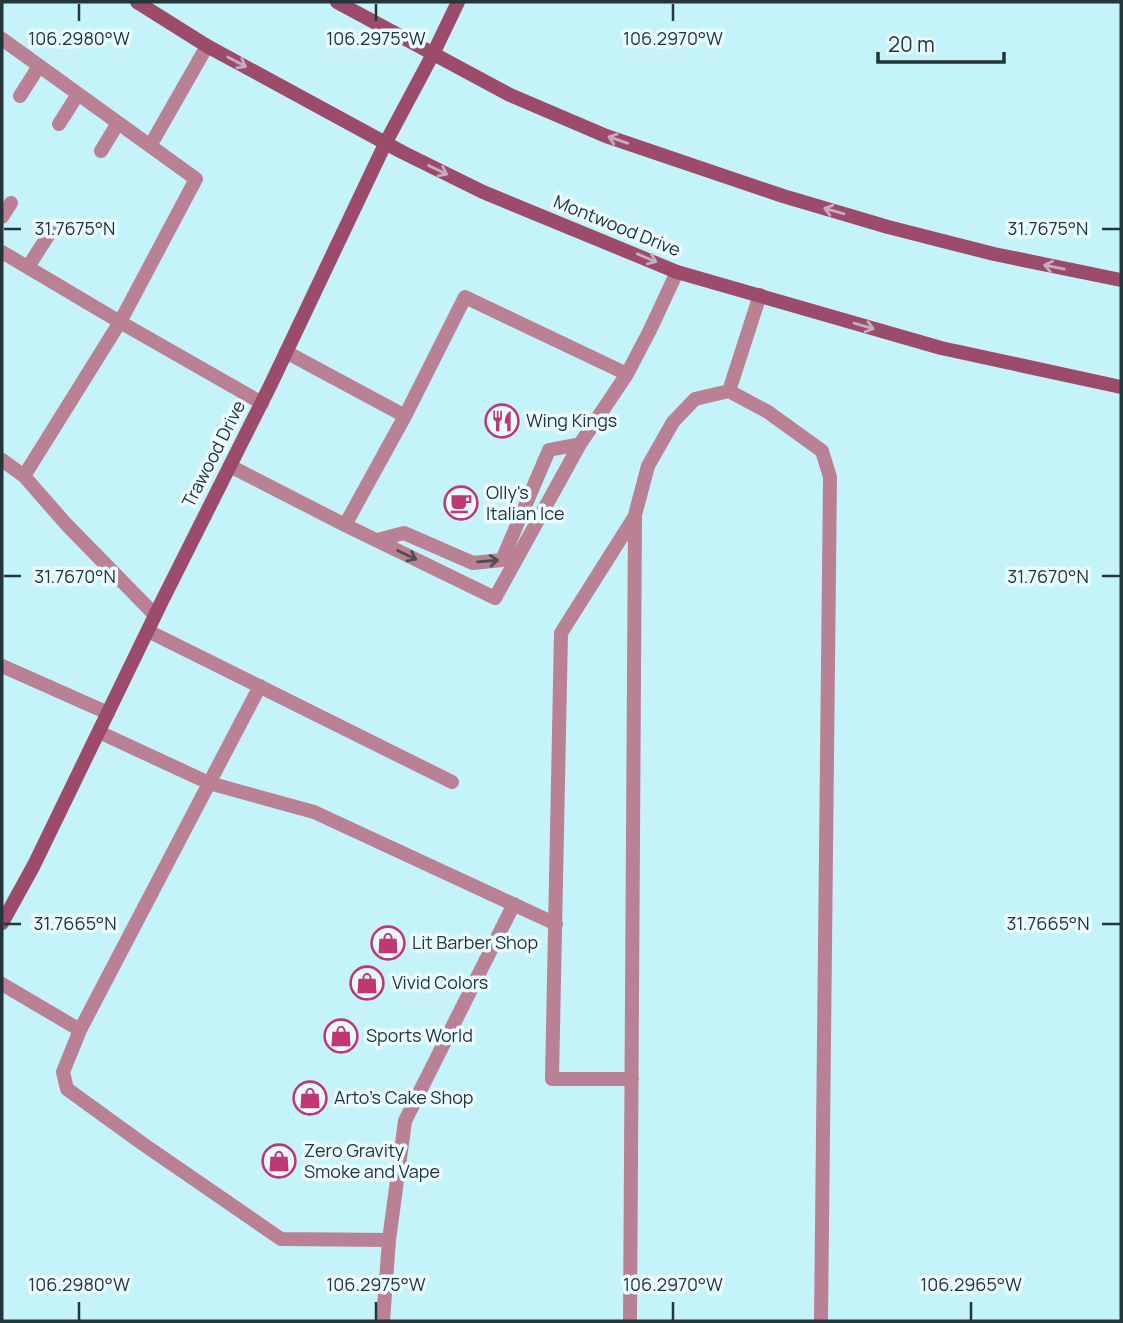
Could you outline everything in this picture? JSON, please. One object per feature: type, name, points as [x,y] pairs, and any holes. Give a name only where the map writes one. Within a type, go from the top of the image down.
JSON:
[{"type":"main road","name":"Montwood Drive","points":[[137,2],[208,46],[402,152],[483,192],[677,272],[941,348],[1121,387]]},
{"type":"main road","points":[[337,2],[521,101],[606,136],[771,192],[888,226],[968,247],[1121,280]]},
{"type":"main road","name":"Trawood Drive","points":[[2,923],[34,864],[262,403],[386,142],[458,2]]},
{"type":"lane","points":[[2,40],[196,178],[120,322],[24,476]]},
{"type":"lane","points":[[150,146],[208,46]]},
{"type":"lane","points":[[20,96],[39,66]]},
{"type":"lane","points":[[60,124],[78,94]]},
{"type":"lane","points":[[101,151],[118,123]]},
{"type":"lane","points":[[2,218],[11,203]]},
{"type":"lane","points":[[28,267],[51,231]]},
{"type":"lane","points":[[2,251],[262,403]]},
{"type":"lane","points":[[230,466],[495,598],[580,444],[626,374],[677,272]]},
{"type":"lane","points":[[729,391],[760,295]]},
{"type":"lane","points":[[345,525],[466,297],[626,374]]},
{"type":"lane","points":[[286,352],[405,416]]},
{"type":"lane","points":[[630,1321],[635,514],[648,466],[673,422],[695,399],[729,391],[768,412],[822,451],[830,477],[821,1321]]},
{"type":"lane","points":[[377,540],[404,533],[472,563],[502,560],[549,450],[580,444]]},
{"type":"lane","points":[[2,460],[24,476],[66,524],[155,615]]},
{"type":"lane","points":[[632,1080],[552,1079],[561,633],[635,514]]},
{"type":"lane","points":[[148,631],[452,782]]},
{"type":"lane","points":[[2,666],[108,713]]},
{"type":"lane","points":[[260,686],[80,1030],[63,1072],[67,1088],[281,1239],[389,1240]]},
{"type":"lane","points":[[99,732],[209,783],[314,812],[556,924]]},
{"type":"lane","points":[[383,1321],[389,1240],[405,1121],[514,904]]},
{"type":"lane","points":[[2,984],[80,1030]]},
{"type":"place","name":"Wing Kings","points":[[502,421]]},
{"type":"place","name":"Olly's Italian Ice","points":[[461,503]]},
{"type":"place","name":"Lit Barber Shop","points":[[388,943]]},
{"type":"place","name":"Vivid Colors","points":[[367,983]]},
{"type":"place","name":"Sports World","points":[[341,1036]]},
{"type":"place","name":"Arto's Cake Shop","points":[[310,1098]]},
{"type":"place","name":"Zero Gravity Smoke and Vape","points":[[279,1161]]}]
